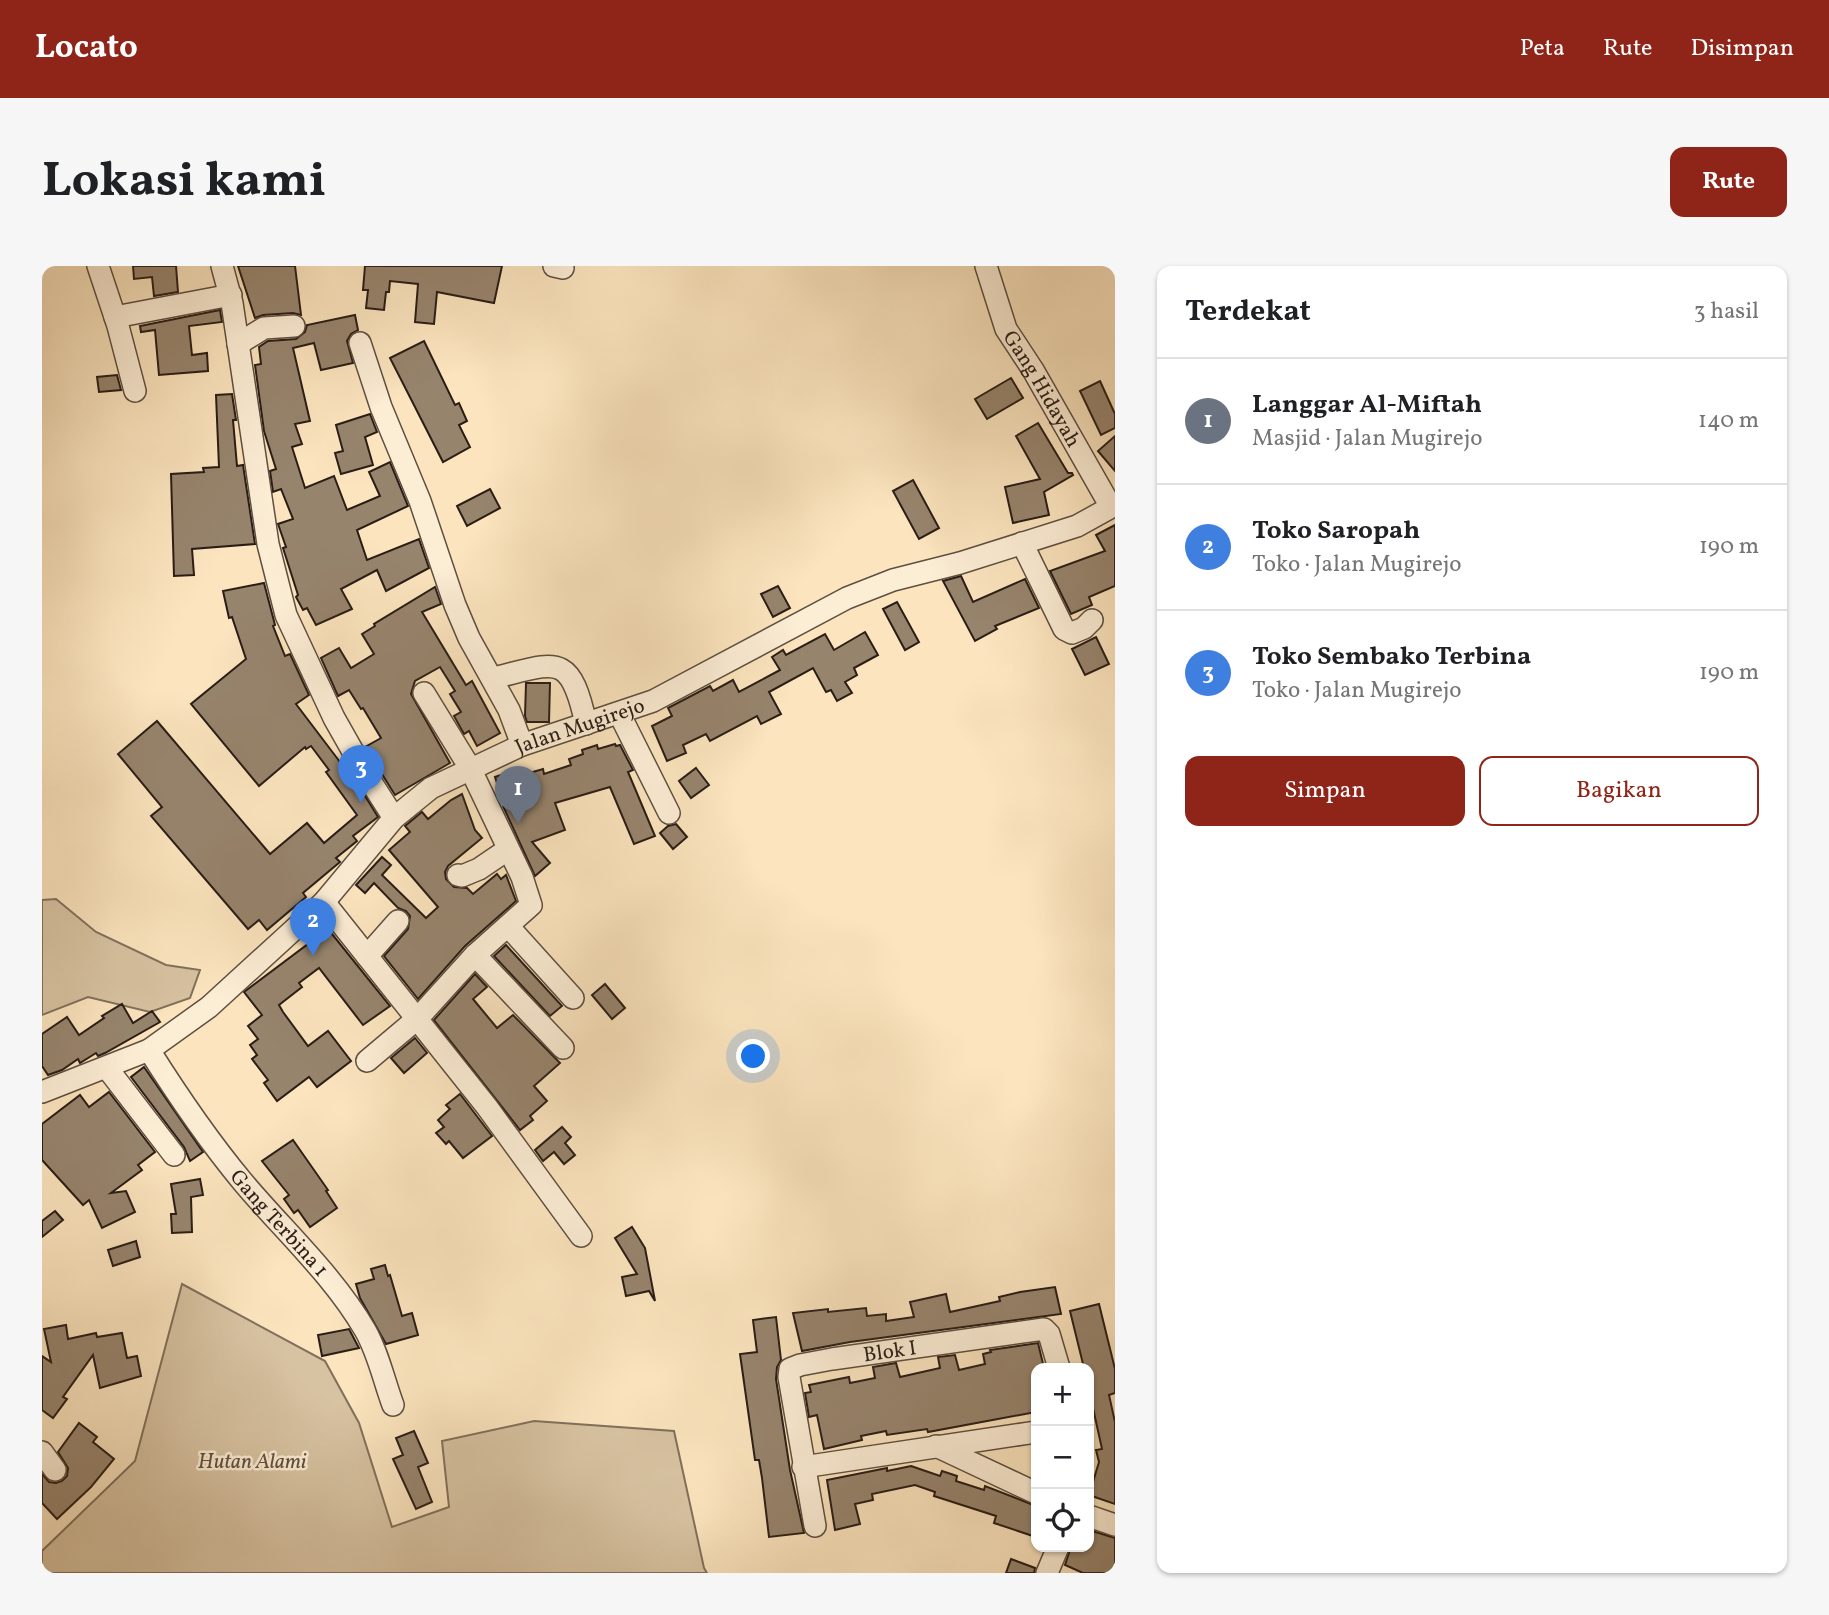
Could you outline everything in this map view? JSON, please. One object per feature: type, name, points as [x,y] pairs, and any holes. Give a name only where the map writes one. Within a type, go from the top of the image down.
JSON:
[{"type":"street","points":[[98,266],[135,391]]},
{"type":"street","points":[[222,266],[231,295],[252,452],[268,544],[286,615],[334,718],[394,818]]},
{"type":"street","name":"Gang Hidayah","points":[[986,266],[1006,329],[1113,506]]},
{"type":"street","points":[[115,317],[231,295]]},
{"type":"street","points":[[238,344],[264,328],[294,326]]},
{"type":"street","points":[[360,343],[381,407],[420,501],[455,605],[469,638],[509,710],[522,745]]},
{"type":"street","name":"Jalan Mugirejo","points":[[42,1092],[149,1051],[209,1007],[324,902],[394,818],[431,788],[522,745],[653,701],[847,598],[893,580],[1077,526],[1113,506]]},
{"type":"street","points":[[1022,543],[1064,628],[1072,633],[1078,632],[1092,620]]},
{"type":"street","points":[[493,678],[544,666],[556,666],[562,669],[579,692],[586,724]]},
{"type":"street","points":[[367,1061],[418,1018],[475,956],[528,909],[531,902],[522,877],[470,768],[424,693]]},
{"type":"street","points":[[619,713],[669,813]]},
{"type":"street","points":[[458,875],[467,875],[479,869],[507,850]]},
{"type":"street","points":[[324,902],[487,1107],[581,1236]]},
{"type":"street","points":[[367,956],[398,921]]},
{"type":"street","points":[[508,926],[573,998]]},
{"type":"street","points":[[475,956],[563,1048]]},
{"type":"street","name":"Gang Terbina 1","points":[[149,1051],[202,1130],[242,1181],[336,1289],[359,1321],[370,1342],[393,1405]]},
{"type":"street","points":[[107,1068],[174,1155]]},
{"type":"street","name":"Blok I","points":[[815,1526],[803,1467],[789,1377],[790,1368],[1044,1329],[1049,1334],[1058,1363]]},
{"type":"street","points":[[803,1467],[1031,1433]]},
{"type":"street","points":[[936,1446],[1031,1491]]},
{"type":"street","points":[[42,1452],[55,1470]]},
{"type":"street","points":[[1094,1518],[1115,1525]]},
{"type":"street","points":[[1047,1573],[1056,1552]]},
{"type":"green space","points":[[56,899],[96,932],[166,965],[200,970],[190,998],[150,1012],[88,997],[42,1015],[42,900]]},
{"type":"green space","name":"Hutan Alami","points":[[182,1284],[325,1361],[359,1423],[392,1527],[449,1507],[442,1441],[534,1421],[674,1431],[707,1573],[42,1573],[42,1551],[135,1461]]},
{"type":"building","points":[[133,266],[176,266],[178,292],[154,296],[152,277],[134,279]]},
{"type":"building","points":[[238,266],[295,266],[301,315],[293,313],[255,318]]},
{"type":"building","points":[[365,266],[502,266],[494,303],[437,292],[434,324],[415,322],[418,284],[390,281],[384,310],[366,308],[368,290],[363,290]]},
{"type":"building","points":[[220,310],[222,322],[189,326],[192,355],[207,353],[208,371],[159,375],[155,330],[141,332],[140,326]]},
{"type":"building","points":[[355,315],[358,330],[351,334],[347,341],[353,363],[321,370],[314,343],[293,348],[310,421],[295,424],[302,444],[292,447],[305,488],[334,476],[347,510],[380,496],[369,472],[390,462],[408,506],[357,530],[367,560],[419,539],[429,568],[386,591],[377,570],[341,589],[352,609],[316,625],[307,608],[303,610],[296,597],[298,595],[283,548],[286,547],[278,524],[293,519],[281,489],[273,492],[270,471],[276,469],[264,431],[255,365],[261,364],[259,347],[268,341],[296,339],[305,332],[307,325]]},
{"type":"building","points":[[424,341],[455,405],[459,403],[467,421],[459,425],[470,447],[443,462],[390,358]]},
{"type":"building","points":[[117,375],[121,390],[99,392],[97,377]]},
{"type":"building","points":[[1011,378],[1023,398],[987,419],[975,399]]},
{"type":"building","points":[[1100,381],[1115,414],[1115,428],[1101,435],[1080,391]]},
{"type":"building","points":[[232,394],[236,420],[233,420],[237,466],[243,465],[255,544],[192,549],[194,575],[174,576],[171,474],[204,472],[203,468],[219,467],[216,395]]},
{"type":"building","points":[[370,414],[377,432],[365,437],[373,465],[341,474],[335,453],[343,451],[336,425]]},
{"type":"building","points":[[1038,423],[1068,473],[1073,475],[1044,492],[1049,515],[1013,523],[1005,487],[1040,479],[1016,436]]},
{"type":"building","points":[[1115,436],[1115,471],[1098,451]]},
{"type":"building","points":[[913,480],[939,528],[919,539],[893,491]]},
{"type":"building","points":[[490,489],[500,508],[467,526],[457,506]]},
{"type":"building","points":[[1115,525],[1115,586],[1089,597],[1092,605],[1071,614],[1050,571],[1105,551],[1096,535]]},
{"type":"building","points":[[961,576],[973,602],[1025,579],[1039,608],[995,626],[997,629],[975,641],[943,581]]},
{"type":"building","points":[[264,583],[275,625],[273,626],[285,656],[290,654],[309,695],[296,704],[340,762],[343,760],[378,817],[353,836],[357,841],[336,858],[340,862],[303,893],[306,897],[267,930],[259,920],[248,929],[151,816],[162,807],[118,754],[157,721],[270,854],[307,823],[324,843],[357,815],[311,746],[306,749],[305,747],[259,786],[191,704],[246,659],[232,617],[229,618],[223,591]]},
{"type":"building","points":[[778,586],[790,608],[773,617],[761,594]]},
{"type":"building","points":[[435,587],[441,604],[422,612],[466,685],[472,681],[500,733],[477,746],[469,731],[464,734],[454,716],[461,712],[450,694],[455,691],[440,667],[415,681],[411,694],[450,763],[395,795],[365,747],[381,738],[349,690],[338,696],[321,658],[339,648],[351,668],[374,654],[362,634]]},
{"type":"building","points":[[897,602],[919,642],[905,650],[883,609]]},
{"type":"building","points":[[865,632],[878,655],[854,668],[857,675],[845,682],[852,693],[837,701],[831,690],[826,692],[813,668],[769,692],[781,714],[761,724],[757,716],[710,741],[706,734],[683,745],[686,753],[667,761],[652,726],[672,716],[668,708],[710,686],[713,691],[733,680],[739,692],[780,670],[772,657],[783,650],[786,655],[825,634],[834,650]]},
{"type":"building","points":[[1096,637],[1109,664],[1085,675],[1072,649]]},
{"type":"building","points":[[526,683],[550,683],[549,722],[527,722]]},
{"type":"building","points":[[597,745],[598,749],[620,745],[633,770],[628,772],[655,836],[634,844],[610,787],[555,803],[565,830],[532,842],[550,863],[535,876],[503,806],[495,777],[510,772],[512,778],[543,769],[544,774],[571,765],[569,759],[583,754],[582,750]]},
{"type":"building","points":[[696,768],[709,785],[691,798],[679,781]]},
{"type":"building","points":[[462,794],[475,830],[482,838],[448,866],[446,879],[454,887],[467,888],[473,894],[497,874],[501,879],[506,875],[516,901],[465,946],[418,999],[384,956],[408,929],[410,916],[398,908],[374,883],[365,893],[356,885],[382,857],[391,865],[382,875],[426,918],[438,907],[389,850],[410,832],[405,826],[422,812],[428,819]]},
{"type":"building","points":[[676,824],[687,837],[673,849],[660,833],[668,826]]},
{"type":"building","points":[[328,929],[390,1006],[363,1025],[319,968],[299,983],[302,987],[279,1005],[283,1012],[308,1046],[328,1031],[351,1061],[317,1087],[309,1077],[277,1101],[264,1083],[268,1080],[252,1059],[257,1055],[250,1045],[258,1039],[248,1026],[262,1015],[244,992]]},
{"type":"building","points":[[506,945],[562,1006],[550,1016],[494,956]]},
{"type":"building","points":[[475,974],[487,987],[473,999],[497,1028],[513,1015],[560,1063],[534,1086],[547,1101],[530,1116],[533,1120],[520,1130],[434,1020]]},
{"type":"building","points":[[605,984],[625,1008],[612,1019],[592,995]]},
{"type":"building","points":[[122,1004],[133,1023],[152,1011],[160,1022],[105,1053],[98,1056],[96,1053],[80,1063],[78,1059],[62,1070],[48,1075],[42,1066],[42,1034],[67,1017],[79,1035]]},
{"type":"building","points":[[415,1038],[427,1053],[404,1073],[391,1058]]},
{"type":"building","points":[[144,1067],[203,1152],[190,1161],[184,1147],[131,1077]]},
{"type":"building","points":[[109,1092],[155,1152],[138,1165],[142,1170],[111,1193],[126,1191],[135,1212],[102,1228],[89,1200],[83,1205],[42,1160],[42,1124],[80,1095],[89,1107]]},
{"type":"building","points":[[460,1094],[492,1136],[463,1158],[449,1141],[446,1144],[436,1133],[444,1127],[438,1120],[450,1109],[446,1105]]},
{"type":"building","points":[[562,1127],[571,1137],[565,1143],[575,1155],[564,1164],[554,1152],[543,1161],[535,1150]]},
{"type":"building","points":[[293,1140],[328,1190],[326,1191],[337,1208],[310,1227],[298,1210],[294,1213],[284,1199],[289,1195],[262,1161]]},
{"type":"building","points":[[200,1179],[203,1195],[191,1197],[192,1232],[172,1233],[171,1214],[176,1214],[171,1184]]},
{"type":"building","points":[[55,1211],[63,1220],[42,1237],[42,1221]]},
{"type":"building","points":[[632,1227],[645,1248],[655,1301],[649,1291],[626,1296],[622,1277],[637,1274],[615,1238]]},
{"type":"building","points":[[136,1241],[140,1257],[113,1266],[108,1250]]},
{"type":"building","points":[[385,1265],[402,1316],[412,1313],[418,1335],[386,1344],[360,1298],[356,1284],[374,1279],[371,1269]]},
{"type":"building","points":[[1055,1287],[1061,1314],[850,1342],[802,1351],[793,1313],[866,1308],[867,1316],[886,1314],[886,1321],[914,1317],[910,1302],[946,1294],[950,1312],[1000,1301],[999,1297],[1020,1292]]},
{"type":"building","points":[[1099,1304],[1115,1369],[1115,1393],[1109,1395],[1115,1422],[1115,1504],[1094,1497],[1094,1478],[1099,1462],[1096,1450],[1102,1449],[1094,1413],[1094,1363],[1083,1363],[1070,1311]]},
{"type":"building","points":[[776,1317],[781,1360],[776,1379],[790,1470],[804,1533],[769,1537],[762,1478],[759,1460],[755,1460],[740,1354],[757,1352],[753,1320]]},
{"type":"building","points":[[66,1325],[68,1339],[96,1333],[97,1337],[122,1333],[127,1358],[137,1356],[141,1376],[100,1388],[93,1355],[63,1397],[67,1399],[53,1418],[42,1410],[42,1356],[51,1362],[44,1329]]},
{"type":"building","points":[[349,1329],[359,1348],[322,1356],[318,1335]]},
{"type":"building","points":[[1038,1343],[1043,1363],[1031,1363],[1031,1413],[928,1432],[927,1429],[887,1435],[886,1431],[861,1436],[862,1440],[824,1449],[817,1415],[809,1417],[805,1393],[811,1392],[809,1385],[849,1377],[850,1383],[875,1378],[873,1367],[896,1363],[900,1377],[940,1368],[938,1357],[955,1355],[959,1370],[985,1364],[983,1354],[991,1352],[990,1350]]},
{"type":"building","points":[[79,1423],[97,1437],[93,1442],[114,1459],[91,1487],[57,1519],[42,1503],[42,1474],[49,1482],[56,1483],[67,1476],[68,1468],[58,1452]]},
{"type":"building","points":[[414,1431],[428,1463],[418,1467],[432,1502],[416,1509],[393,1459],[403,1455],[396,1438]]},
{"type":"building","points":[[911,1466],[940,1476],[942,1471],[957,1476],[956,1481],[984,1490],[985,1486],[1031,1504],[1031,1535],[994,1523],[996,1516],[934,1496],[935,1492],[915,1485],[872,1494],[873,1500],[855,1504],[860,1524],[835,1530],[827,1480],[887,1468],[887,1471]]},
{"type":"building","points":[[1094,1532],[1115,1538],[1115,1573],[1083,1573],[1065,1565],[1069,1552],[1094,1552]]},
{"type":"building","points":[[1011,1559],[1035,1568],[1034,1573],[1006,1573]]},
{"type":"place","name":"Toko Sembako Terbina","points":[[361,803]]},
{"type":"place","name":"Langgar Al-Miftah","points":[[518,824]]},
{"type":"place","name":"Toko Saropah","points":[[313,956]]}]
